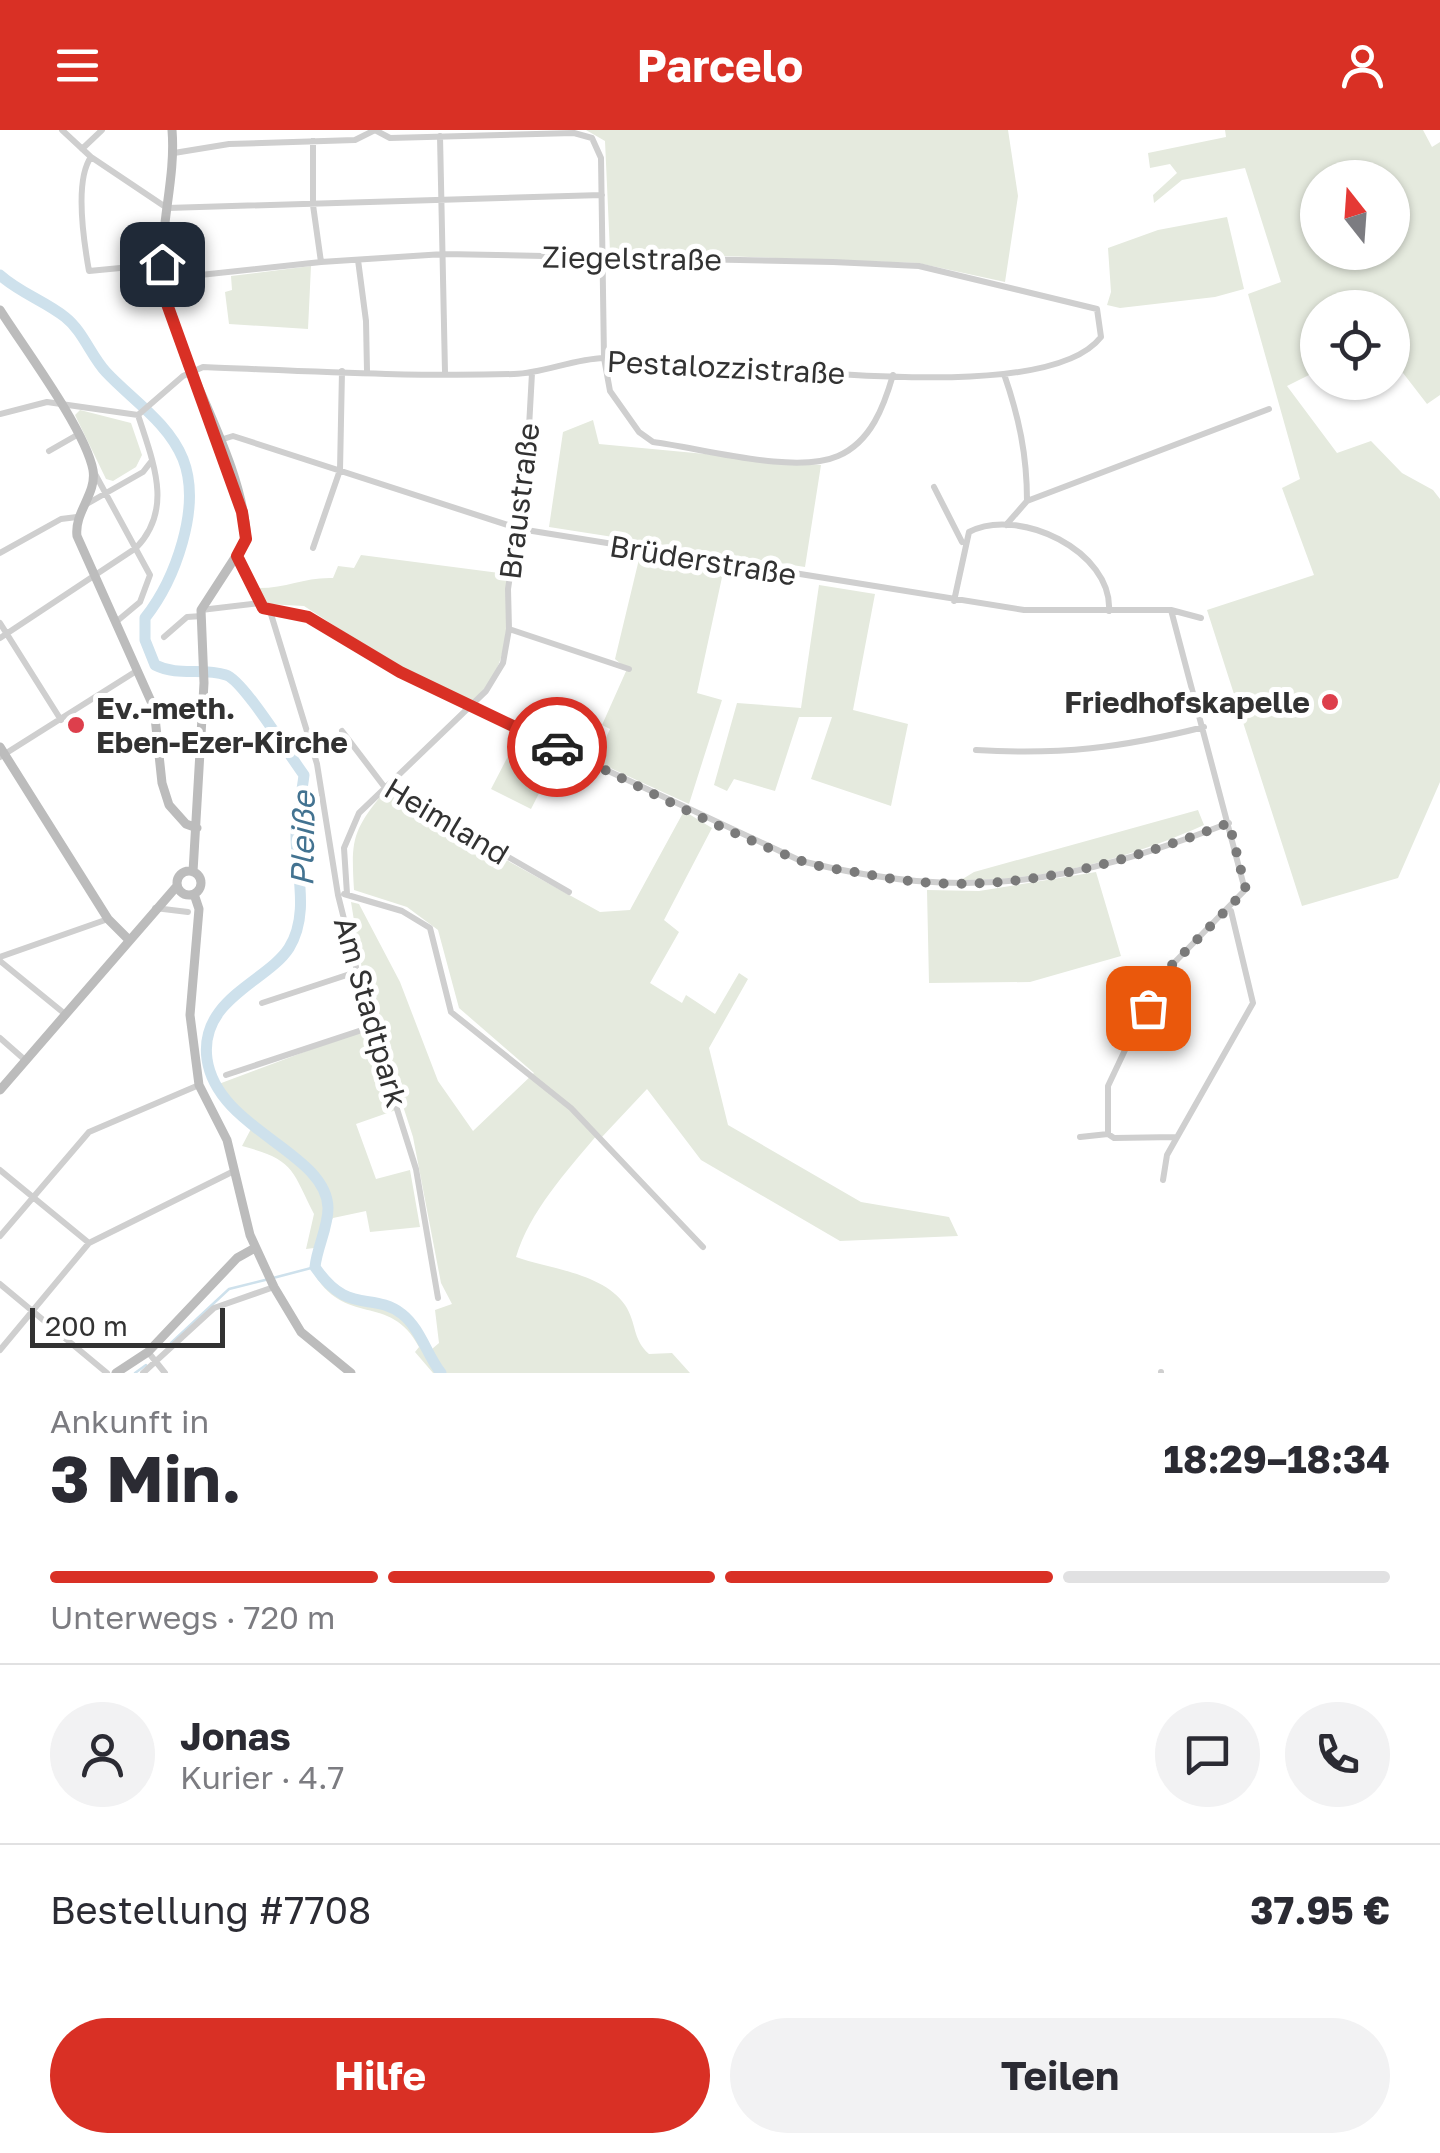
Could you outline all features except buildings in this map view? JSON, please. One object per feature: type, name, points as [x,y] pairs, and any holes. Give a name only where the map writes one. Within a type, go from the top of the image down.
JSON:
[{"type":"street","points":[[62,130],[91,157],[167,208],[602,195]]},
{"type":"street","points":[[82,149],[102,130]]},
{"type":"street","points":[[172,130],[174,153],[162,264],[167,304],[219,441],[246,526],[246,539],[208,593],[202,613],[204,683],[193,872],[201,881],[194,894],[199,909],[190,1014],[198,1085],[224,1133],[254,1248],[273,1285],[301,1332],[351,1373]]},
{"type":"street","points":[[174,153],[229,144],[354,140],[375,130],[390,138],[574,133],[592,138],[601,158],[604,358],[624,414],[653,442],[808,463],[840,456],[866,434],[883,410],[893,375]]},
{"type":"street","points":[[440,136],[445,372]]},
{"type":"street","points":[[313,141],[313,205],[321,262]]},
{"type":"street","points":[[91,157],[84,172],[84,237],[89,270],[162,264]]},
{"type":"street","name":"Ziegelstraße","points":[[163,279],[444,254],[919,266],[1097,309]]},
{"type":"street","points":[[358,260],[366,321],[367,371]]},
{"type":"street","name":"Pestalozzistraße","points":[[193,371],[532,373],[604,358],[893,375],[1004,374],[1088,353],[1101,337],[1097,309]]},
{"type":"street","points":[[0,310],[59,402],[150,575],[140,602],[115,623]]},
{"type":"street","points":[[0,414],[59,402],[139,414],[193,371]]},
{"type":"street","points":[[313,548],[340,470],[342,371]]},
{"type":"street","name":"Braustraße","points":[[342,894],[348,830],[383,786],[495,679],[507,649],[508,589],[520,529],[532,373]]},
{"type":"street","points":[[1004,374],[1021,424],[1027,500]]},
{"type":"street","points":[[1005,526],[1027,500],[1269,410]]},
{"type":"street","points":[[3,636],[136,548],[159,519],[139,414]]},
{"type":"street","points":[[48,450],[76,435]]},
{"type":"street","name":"Brüderstraße","points":[[219,441],[233,436],[520,529],[954,601],[1024,610],[1171,610],[1201,618]]},
{"type":"street","points":[[82,506],[143,472],[150,463]]},
{"type":"street","points":[[93,470],[77,517],[77,536],[154,708],[162,783],[170,805],[186,824],[197,828]]},
{"type":"street","points":[[934,487],[963,543]]},
{"type":"street","points":[[0,553],[61,519],[77,517]]},
{"type":"street","points":[[954,601],[963,543],[976,528],[1005,526],[1061,539],[1081,553],[1101,573],[1110,594],[1109,611]]},
{"type":"street","points":[[237,556],[260,603],[270,611],[308,617],[400,672],[800,860],[882,878],[952,884],[1041,880],[1102,866],[1229,823]]},
{"type":"street","points":[[164,637],[187,617],[260,603]]},
{"type":"street","points":[[1108,1134],[1108,1086],[1134,1031],[1172,965],[1230,910],[1246,882],[1171,610]]},
{"type":"street","name":"Am Stadtpark","points":[[270,611],[317,764],[356,972],[416,1169],[438,1298]]},
{"type":"street","points":[[0,623],[3,636],[61,720]]},
{"type":"street","points":[[509,629],[629,669]]},
{"type":"street","points":[[128,938],[108,919],[2,753],[138,670]]},
{"type":"street","points":[[976,750],[1037,753],[1122,748],[1204,727]]},
{"type":"street","name":"Heimland","points":[[342,731],[383,786],[569,892]]},
{"type":"street","points":[[0,1090],[154,908],[178,886],[180,876],[193,872]]},
{"type":"street","points":[[178,886],[182,893],[194,894]]},
{"type":"street","points":[[342,894],[402,911],[430,928],[451,1012],[571,1108],[703,1248]]},
{"type":"street","points":[[154,908],[188,912]]},
{"type":"street","points":[[1163,1180],[1167,1154],[1253,1003],[1230,910]]},
{"type":"street","points":[[66,1014],[0,959],[108,919]]},
{"type":"street","points":[[262,1003],[356,972]]},
{"type":"street","points":[[226,1074],[371,1027]]},
{"type":"street","points":[[0,1038],[26,1060]]},
{"type":"street","points":[[0,1236],[89,1132],[198,1085]]},
{"type":"street","points":[[1080,1138],[1108,1134],[1114,1138],[1176,1137]]},
{"type":"street","points":[[0,1170],[89,1243]]},
{"type":"street","points":[[0,1350],[89,1243],[235,1171]]},
{"type":"street","points":[[143,1373],[236,1258],[254,1248]]},
{"type":"street","points":[[0,1284],[107,1373]]},
{"type":"street","points":[[116,1373],[153,1358],[214,1308],[273,1285]]},
{"type":"street","points":[[153,1358],[165,1373]]},
{"type":"shaded area","points":[[586,130],[1008,130],[1018,196],[1005,282],[918,263],[610,252],[605,141]]},
{"type":"shaded area","points":[[1225,130],[1423,130],[1432,147],[1440,142],[1440,395],[1427,404],[1410,382],[1410,290],[1300,290],[1300,380],[1287,386],[1337,453],[1371,441],[1402,473],[1433,490],[1440,499],[1440,782],[1398,878],[1302,906],[1207,610],[1314,575],[1282,488],[1300,479],[1248,294],[1281,282],[1245,168],[1182,180],[1154,203],[1153,195],[1177,173],[1170,164],[1150,168],[1148,153],[1226,137]]},
{"type":"shaded area","points":[[1227,217],[1244,289],[1215,297],[1120,308],[1107,305],[1111,292],[1108,248],[1158,230]]},
{"type":"shaded area","points":[[311,266],[308,329],[229,324],[225,292],[232,290],[231,276]]},
{"type":"shaded area","points":[[80,410],[131,423],[142,455],[136,467],[113,481],[106,479],[75,415]]},
{"type":"shaded area","points":[[593,420],[599,444],[821,465],[805,567],[549,527],[563,432]]},
{"type":"shaded area","points":[[361,555],[507,574],[504,646],[492,678],[467,705],[423,683],[304,606],[267,604],[259,588],[333,578],[338,566],[354,568]]},
{"type":"shaded area","points":[[640,555],[724,568],[697,693],[722,700],[689,804],[595,761],[610,729],[602,725],[627,669],[615,659]]},
{"type":"shaded area","points":[[819,585],[875,594],[853,710],[908,724],[891,806],[811,779],[832,717],[799,717],[775,791],[734,779],[727,791],[714,785],[737,703],[801,708]]},
{"type":"shaded area","points":[[519,735],[559,754],[531,809],[491,789]]},
{"type":"shaded area","points":[[384,792],[600,912],[630,910],[684,811],[712,828],[664,920],[679,932],[650,983],[682,1003],[686,995],[715,1014],[739,973],[748,979],[709,1048],[728,1125],[861,1202],[949,1217],[958,1236],[840,1241],[701,1160],[647,1089],[601,1138],[597,1135],[561,1178],[530,1224],[516,1257],[590,1279],[615,1294],[625,1305],[640,1343],[649,1354],[672,1353],[690,1373],[433,1373],[415,1352],[419,1347],[407,1330],[395,1320],[352,1306],[325,1288],[312,1270],[314,1248],[306,1249],[314,1214],[300,1186],[282,1162],[242,1146],[252,1127],[226,1104],[216,1085],[371,1027],[396,1110],[356,1124],[376,1179],[410,1170],[420,1227],[370,1232],[366,1211],[333,1218],[322,1238],[320,1268],[337,1289],[395,1305],[432,1349],[439,1343],[435,1310],[452,1304],[441,1283],[413,1137],[365,988],[351,902],[359,904],[400,982],[438,1081],[473,1131],[534,1073],[459,1008],[438,930],[407,907],[354,890],[356,837]]},
{"type":"shaded area","points":[[1198,810],[1204,825],[1116,858],[1024,877],[961,880],[974,872]]},
{"type":"shaded area","points":[[1096,872],[1121,956],[1030,982],[929,983],[927,890],[979,891]]},
{"type":"waterway","name":"Pleiße","points":[[0,275],[71,323],[106,372],[168,434],[183,459],[189,499],[182,542],[166,584],[145,618],[145,640],[155,665],[217,673],[234,680],[304,775],[296,827],[300,907],[295,935],[279,960],[224,1006],[213,1021],[207,1038],[207,1059],[215,1083],[249,1123],[292,1155],[323,1188],[328,1215],[315,1267],[338,1292],[391,1307],[402,1314],[441,1373]]},
{"type":"waterway","points":[[273,1278],[315,1267]]},
{"type":"waterway","points":[[171,1343],[229,1289],[265,1280]]},
{"type":"waterway","points":[[135,1373],[146,1365]]},
{"type":"way so far","points":[[557,747],[800,860],[882,878],[952,884],[1041,880],[1176,844],[1229,823],[1246,890],[1172,965],[1148,1008]]},
{"type":"place","name":"Friedhofskapelle","points":[[1330,702]]},
{"type":"place","name":"Ev.-meth. Eben-Ezer-Kirche","points":[[76,725]]},
{"type":"route","points":[[162,264],[167,304],[219,441],[246,526],[246,539],[237,556],[263,608],[308,617],[400,672],[557,747]]}]
